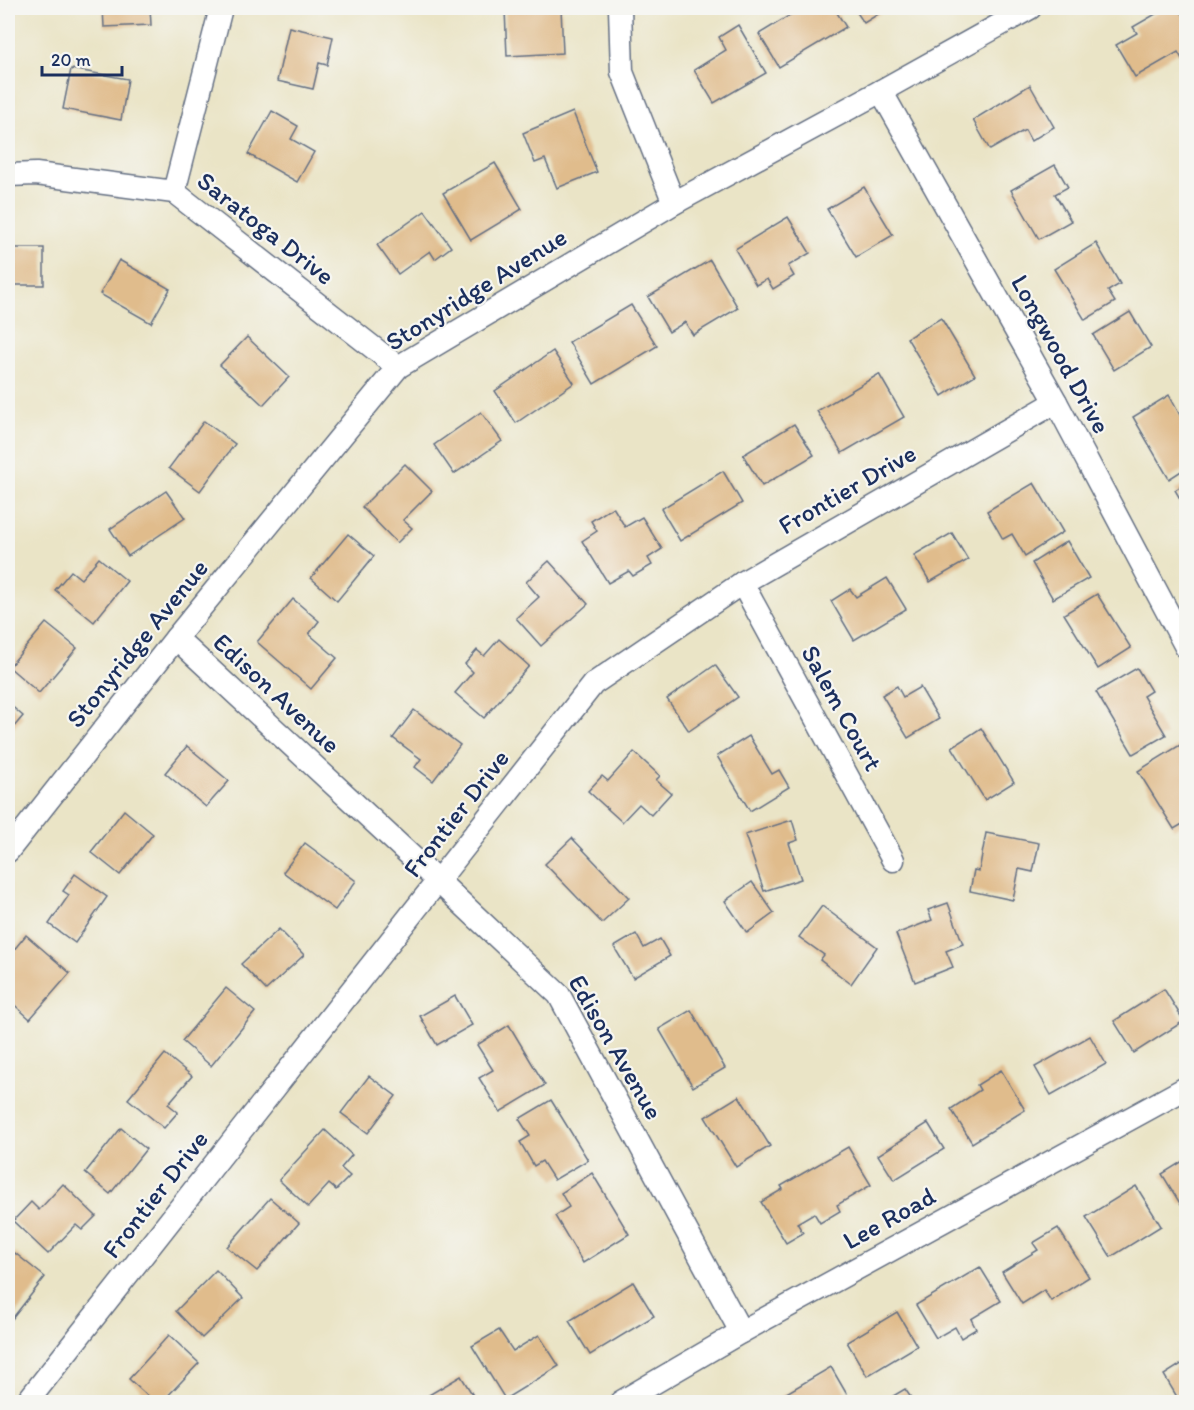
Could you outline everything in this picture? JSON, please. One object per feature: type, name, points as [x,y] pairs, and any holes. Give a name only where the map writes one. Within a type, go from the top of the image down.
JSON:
[{"type":"street","points":[[174,192],[221,8]]},
{"type":"street","points":[[620,8],[622,72],[674,202]]},
{"type":"street","name":"Stonyridge Avenue","points":[[8,851],[176,638],[398,367],[674,202],[1030,8]]},
{"type":"street","name":"Longwood Drive","points":[[881,91],[1056,402],[1186,647]]},
{"type":"street","name":"Saratoga Drive","points":[[8,175],[36,174],[174,192],[398,367]]},
{"type":"street","name":"Frontier Drive","points":[[27,1402],[593,684],[742,583],[1056,402]]},
{"type":"street","name":"Salem Court","points":[[742,583],[893,860]]},
{"type":"street","name":"Edison Avenue","points":[[176,638],[559,995],[741,1332]]},
{"type":"street","name":"Lee Road","points":[[621,1402],[741,1332],[1186,1088]]},
{"type":"building","points":[[103,8],[150,8],[151,25],[104,27]]},
{"type":"building","points":[[561,8],[563,53],[507,56],[505,10]]},
{"type":"building","points":[[789,8],[834,8],[846,27],[779,67],[759,34],[792,14]]},
{"type":"building","points":[[854,8],[888,8],[864,23]]},
{"type":"building","points":[[1166,8],[1179,8],[1186,20],[1186,66],[1178,52],[1135,77],[1116,45],[1137,33],[1133,27]]},
{"type":"building","points":[[738,25],[766,73],[714,103],[694,70],[726,50],[719,37]]},
{"type":"building","points":[[289,27],[333,37],[327,65],[319,63],[313,89],[277,81]]},
{"type":"building","points":[[71,69],[128,79],[121,120],[63,109]]},
{"type":"building","points":[[1030,85],[1054,127],[1031,141],[1025,130],[990,150],[973,120]]},
{"type":"building","points":[[272,111],[298,126],[291,139],[314,152],[297,182],[248,154]]},
{"type":"building","points":[[573,112],[597,172],[557,188],[545,159],[535,163],[523,133]]},
{"type":"building","points":[[495,163],[522,209],[471,240],[443,193]]},
{"type":"building","points":[[1055,165],[1068,187],[1055,194],[1071,221],[1039,239],[1011,190]]},
{"type":"building","points":[[864,187],[893,235],[856,257],[827,209]]},
{"type":"building","points":[[425,211],[451,247],[435,259],[430,251],[398,274],[377,245]]},
{"type":"building","points":[[788,217],[810,253],[788,266],[794,276],[773,289],[767,279],[756,285],[735,249]]},
{"type":"building","points":[[1096,243],[1120,284],[1108,291],[1115,302],[1085,320],[1054,269]]},
{"type":"building","points":[[8,248],[44,248],[44,285],[8,285]]},
{"type":"building","points":[[119,260],[170,289],[151,323],[100,294]]},
{"type":"building","points":[[710,260],[738,308],[693,335],[685,322],[669,332],[648,297]]},
{"type":"building","points":[[631,305],[657,346],[594,384],[569,342]]},
{"type":"building","points":[[1130,312],[1151,347],[1114,370],[1093,335]]},
{"type":"building","points":[[941,318],[975,375],[942,396],[907,338]]},
{"type":"building","points":[[247,337],[289,377],[263,405],[220,365]]},
{"type":"building","points":[[553,351],[574,383],[516,423],[495,391]]},
{"type":"building","points":[[879,374],[904,417],[842,453],[817,411]]},
{"type":"building","points":[[1169,395],[1181,417],[1186,414],[1186,468],[1169,479],[1133,417]]},
{"type":"building","points":[[481,412],[502,441],[454,474],[434,445]]},
{"type":"building","points":[[204,421],[235,444],[200,491],[169,468]]},
{"type":"building","points":[[794,424],[814,455],[762,486],[743,455]]},
{"type":"building","points":[[405,464],[432,491],[403,520],[412,528],[397,543],[362,507]]},
{"type":"building","points":[[723,471],[742,503],[680,541],[661,509]]},
{"type":"building","points":[[1034,483],[1063,532],[1025,556],[1012,534],[1003,539],[987,511]]},
{"type":"building","points":[[1186,483],[1186,509],[1175,490]]},
{"type":"building","points":[[166,491],[185,518],[128,556],[110,529]]},
{"type":"building","points":[[613,507],[625,527],[642,517],[662,549],[648,558],[652,565],[633,576],[629,571],[608,583],[582,541],[597,531],[591,521]]},
{"type":"building","points":[[952,533],[968,560],[930,582],[914,555]]},
{"type":"building","points":[[348,534],[374,556],[337,601],[311,578]]},
{"type":"building","points":[[1067,541],[1089,578],[1053,599],[1032,563]]},
{"type":"building","points":[[99,558],[127,581],[94,622],[55,590],[71,571],[81,579]]},
{"type":"building","points":[[549,561],[588,604],[541,646],[516,618],[539,597],[526,582]]},
{"type":"building","points":[[887,578],[906,609],[854,640],[831,601],[850,589],[856,597]]},
{"type":"building","points":[[1097,594],[1131,648],[1098,669],[1064,614]]},
{"type":"building","points":[[293,599],[319,621],[309,634],[337,658],[311,689],[257,642]]},
{"type":"building","points":[[46,623],[77,648],[39,693],[9,667]]},
{"type":"building","points":[[499,639],[529,666],[484,718],[455,693],[473,672],[465,664],[477,650],[484,656]]},
{"type":"building","points":[[715,665],[738,697],[689,731],[667,699]]},
{"type":"building","points":[[1137,668],[1151,691],[1143,696],[1166,735],[1133,754],[1096,692]]},
{"type":"building","points":[[897,686],[903,697],[920,687],[939,719],[908,738],[882,695]]},
{"type":"building","points":[[8,703],[23,716],[8,734]]},
{"type":"building","points":[[414,710],[460,745],[433,781],[415,767],[421,759],[393,738]]},
{"type":"building","points":[[981,728],[1014,782],[985,800],[952,747]]},
{"type":"building","points":[[749,736],[772,774],[779,770],[789,787],[750,811],[717,756]]},
{"type":"building","points":[[1180,745],[1186,756],[1186,822],[1174,829],[1138,771]]},
{"type":"building","points":[[187,746],[229,781],[206,807],[165,773]]},
{"type":"building","points":[[634,752],[660,776],[656,780],[671,793],[651,815],[639,804],[622,822],[588,791],[602,776],[608,781]]},
{"type":"building","points":[[124,810],[153,834],[120,875],[91,852]]},
{"type":"building","points":[[792,820],[798,840],[789,843],[801,879],[764,891],[745,835]]},
{"type":"building","points":[[986,833],[1039,843],[1033,872],[1019,869],[1013,900],[970,891],[974,870],[979,871]]},
{"type":"building","points":[[572,838],[629,898],[602,923],[545,864]]},
{"type":"building","points":[[305,843],[356,881],[335,910],[283,872]]},
{"type":"building","points":[[75,874],[107,897],[75,943],[49,924],[69,895],[63,891]]},
{"type":"building","points":[[752,882],[774,913],[747,933],[725,901]]},
{"type":"building","points":[[948,903],[963,944],[946,951],[953,967],[915,982],[896,934],[932,920],[928,910]]},
{"type":"building","points":[[822,906],[877,947],[851,984],[820,960],[824,955],[799,937]]},
{"type":"building","points":[[279,929],[304,955],[266,990],[241,964]]},
{"type":"building","points":[[636,934],[644,948],[660,939],[670,956],[633,978],[614,947]]},
{"type":"building","points":[[26,935],[70,973],[30,1019],[8,999],[8,957]]},
{"type":"building","points":[[226,988],[255,1012],[211,1066],[182,1041]]},
{"type":"building","points":[[1164,989],[1184,1021],[1134,1053],[1114,1021]]},
{"type":"building","points":[[455,996],[472,1025],[437,1045],[420,1016]]},
{"type":"building","points":[[691,1010],[725,1068],[693,1087],[659,1029]]},
{"type":"building","points":[[509,1025],[545,1085],[500,1112],[479,1078],[493,1070],[477,1045]]},
{"type":"building","points":[[1090,1036],[1106,1064],[1051,1095],[1035,1067]]},
{"type":"building","points":[[165,1054],[192,1076],[168,1104],[178,1112],[164,1128],[128,1099]]},
{"type":"building","points":[[1001,1070],[1025,1110],[972,1143],[951,1109],[980,1090],[977,1085]]},
{"type":"building","points":[[369,1076],[396,1096],[368,1133],[341,1113]]},
{"type":"building","points":[[739,1096],[770,1146],[736,1167],[705,1117]]},
{"type":"building","points":[[551,1100],[588,1160],[554,1180],[542,1161],[534,1166],[520,1142],[530,1136],[519,1119]]},
{"type":"building","points":[[928,1123],[944,1149],[894,1180],[878,1155]]},
{"type":"building","points":[[121,1128],[146,1149],[110,1194],[85,1173]]},
{"type":"building","points":[[325,1130],[352,1155],[341,1168],[350,1176],[336,1190],[329,1184],[308,1207],[279,1180]]},
{"type":"building","points":[[848,1147],[871,1185],[837,1205],[840,1211],[820,1223],[814,1213],[797,1223],[803,1233],[786,1243],[761,1202],[783,1189],[781,1186]]},
{"type":"building","points":[[1186,1159],[1186,1202],[1181,1205],[1162,1174]]},
{"type":"building","points":[[592,1173],[629,1234],[583,1263],[555,1216],[569,1207],[561,1193]]},
{"type":"building","points":[[63,1184],[96,1216],[82,1230],[76,1225],[48,1254],[13,1221],[31,1202],[39,1210]]},
{"type":"building","points":[[1136,1186],[1161,1226],[1111,1257],[1086,1217]]},
{"type":"building","points":[[270,1198],[299,1223],[257,1271],[227,1247]]},
{"type":"building","points":[[1058,1228],[1089,1277],[1051,1301],[1044,1290],[1022,1304],[1002,1272],[1038,1250],[1033,1243]]},
{"type":"building","points":[[15,1253],[45,1277],[8,1324],[8,1262]]},
{"type":"building","points":[[980,1267],[1001,1301],[971,1319],[976,1329],[961,1338],[955,1327],[936,1338],[916,1305]]},
{"type":"building","points":[[216,1270],[243,1298],[202,1338],[176,1311]]},
{"type":"building","points":[[633,1282],[654,1316],[590,1355],[569,1321]]},
{"type":"building","points":[[897,1312],[917,1346],[867,1376],[847,1342]]},
{"type":"building","points":[[499,1330],[513,1351],[539,1335],[559,1366],[505,1399],[472,1346]]},
{"type":"building","points":[[169,1335],[199,1363],[162,1402],[154,1402],[129,1379]]},
{"type":"building","points":[[1186,1361],[1186,1402],[1180,1402],[1164,1375]]},
{"type":"building","points":[[831,1367],[849,1398],[841,1402],[771,1402]]},
{"type":"building","points":[[461,1376],[477,1402],[417,1402]]},
{"type":"building","points":[[905,1389],[914,1402],[883,1402]]}]
